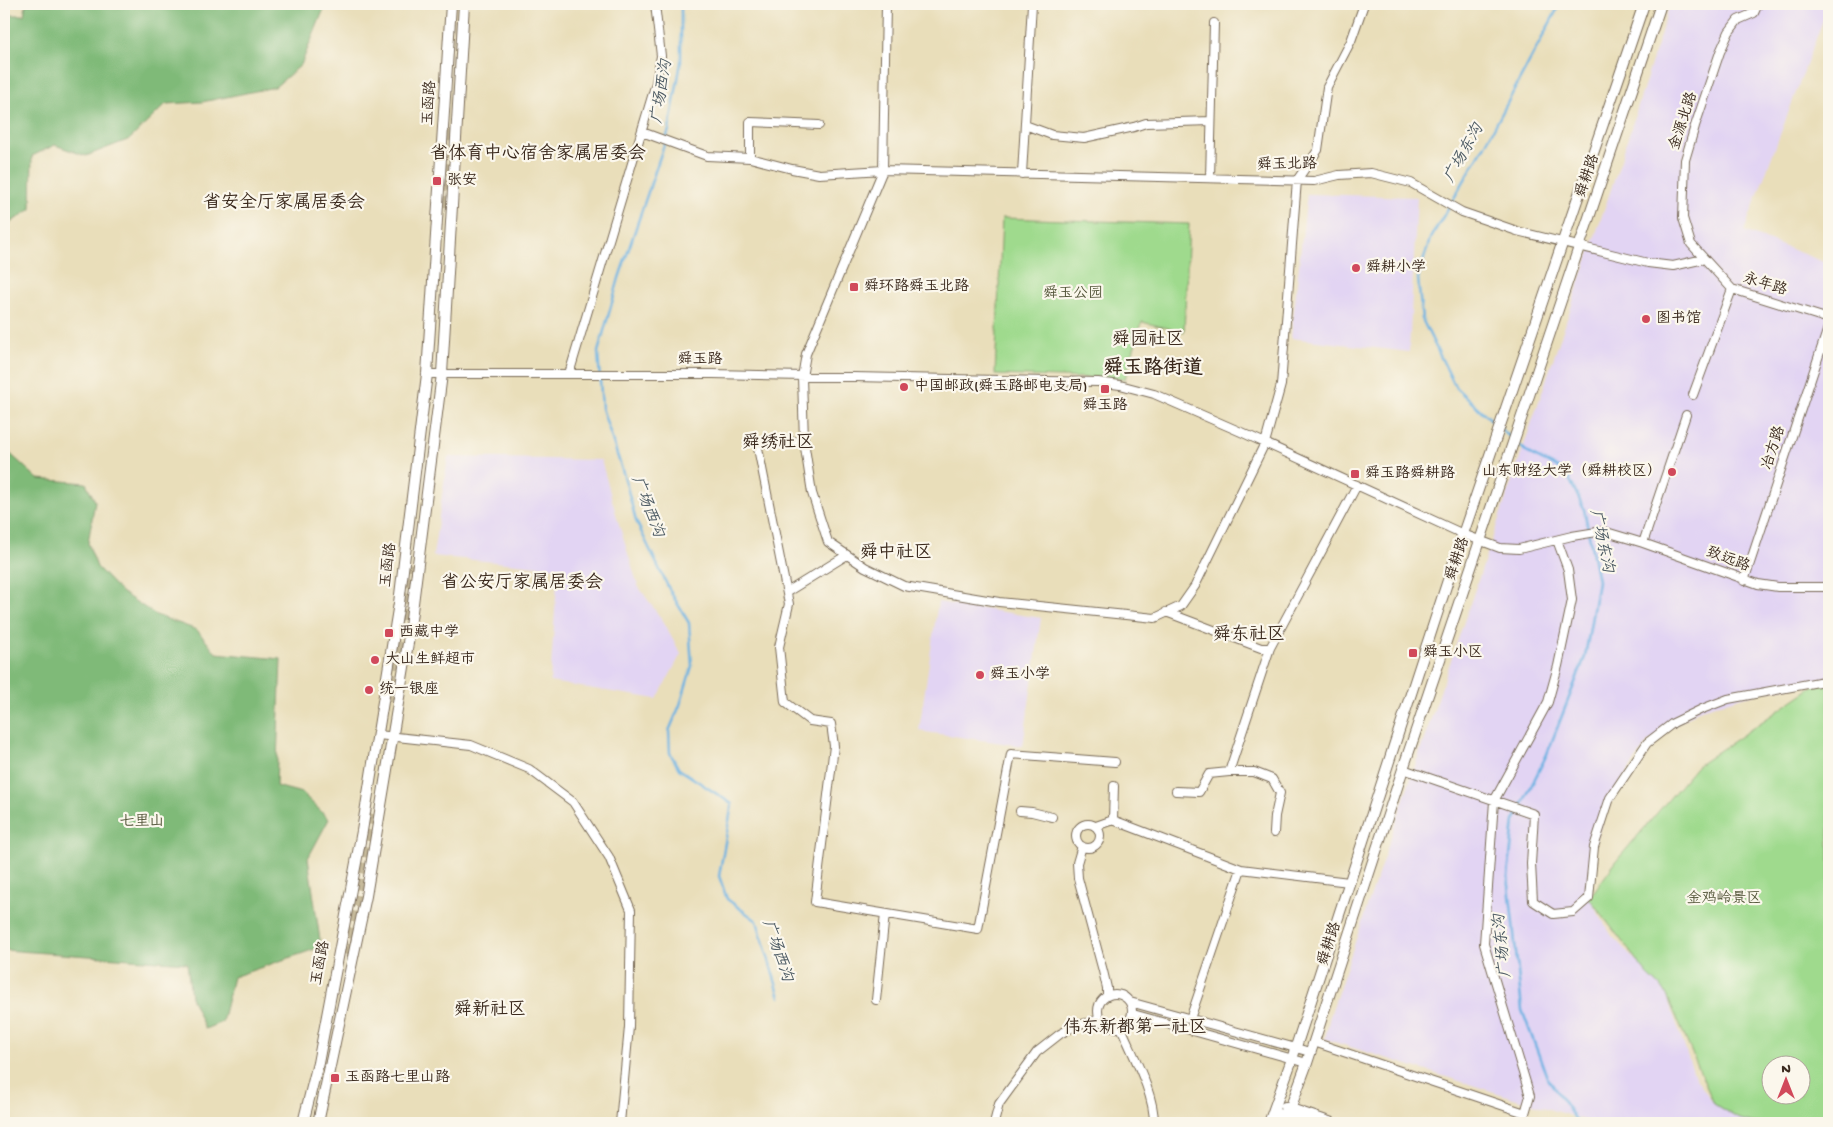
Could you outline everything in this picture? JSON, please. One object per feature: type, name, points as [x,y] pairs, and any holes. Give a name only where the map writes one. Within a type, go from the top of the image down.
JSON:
[{"type":"main road","name":"玉函路","points":[[303,1123],[318,1063],[360,841],[399,603],[427,374],[451,4]]},
{"type":"main road","name":"玉函路","points":[[318,1123],[366,896],[408,643],[442,374],[464,4]]},
{"type":"main road","name":"舜耕路","points":[[1269,1123],[1292,1059],[1463,534],[1644,4]]},
{"type":"main road","name":"舜耕路","points":[[1285,1116],[1312,1047],[1403,769],[1661,4]]},
{"type":"main road","points":[[1274,1108],[1285,1116],[1309,1123]]},
{"type":"main road","points":[[1285,1116],[1332,1123]]},
{"type":"street","points":[[569,374],[656,83],[661,56],[655,4]]},
{"type":"street","points":[[886,4],[883,170],[806,354],[802,377],[804,441],[812,493],[828,542],[865,567],[904,586],[999,602],[1155,618],[1181,606],[1195,586],[1265,443],[1280,385],[1297,180],[1318,150],[1327,87],[1351,41],[1364,4]]},
{"type":"street","points":[[1022,174],[1032,4]]},
{"type":"street","name":"金源北路","points":[[1704,259],[1692,244],[1683,218],[1686,160],[1695,126],[1720,52],[1729,32],[1738,20],[1754,13],[1758,4]]},
{"type":"street","points":[[1210,178],[1214,23]]},
{"type":"street","points":[[1025,125],[1052,135],[1084,138],[1146,123],[1212,121]]},
{"type":"street","points":[[750,158],[750,122],[820,124]]},
{"type":"street","name":"舜玉北路","points":[[642,132],[707,156],[750,158],[819,174],[883,170],[1314,181],[1339,175],[1372,173],[1411,183],[1462,212],[1517,231],[1648,263],[1673,266],[1704,259]]},
{"type":"street","name":"永年路","points":[[1704,259],[1732,289],[1829,319]]},
{"type":"street","points":[[1693,395],[1732,289]]},
{"type":"street","name":"冶方路","points":[[1744,581],[1829,325]]},
{"type":"street","name":"舜玉路","points":[[427,374],[713,374],[1098,382],[1120,385],[1154,394],[1463,534],[1500,548],[1519,549],[1572,536],[1600,532]]},
{"type":"street","points":[[1642,543],[1686,415]]},
{"type":"street","points":[[804,441],[757,443],[789,604],[779,646],[785,702],[810,720],[831,724],[834,746],[815,902],[978,929],[1012,754],[1115,762]]},
{"type":"street","points":[[1229,772],[1270,648],[1357,485]]},
{"type":"street","name":"致远路","points":[[1600,532],[1603,531],[1642,543],[1744,581],[1778,587],[1829,588]]},
{"type":"street","points":[[1130,1002],[1132,1014],[1126,1024],[1121,1027],[1109,1027],[1100,1019],[1098,1014],[1100,1004],[1107,996],[1112,994],[1122,995],[1130,1002],[1295,1047],[1312,1047],[1524,1113],[1530,1096],[1484,944],[1494,801],[1548,702],[1572,600],[1568,570],[1557,540]]},
{"type":"street","points":[[787,592],[848,555]]},
{"type":"street","points":[[1166,612],[1261,648],[1270,648]]},
{"type":"street","points":[[1403,769],[1534,814],[1531,864],[1533,901],[1553,914],[1573,912],[1589,898],[1594,847],[1610,798],[1647,743],[1673,723],[1728,699],[1829,680]]},
{"type":"street","points":[[378,735],[471,745],[529,768],[573,802],[609,857],[631,910],[629,1027],[620,1123]]},
{"type":"street","points":[[1176,792],[1199,792],[1209,774],[1254,772],[1272,779],[1280,793],[1275,816],[1274,833]]},
{"type":"street","points":[[1113,820],[1114,786]]},
{"type":"street","points":[[1020,811],[1032,812],[1052,818]]},
{"type":"street","points":[[1096,826],[1100,833],[1096,844],[1089,848],[1082,846],[1077,840],[1077,830],[1086,824],[1096,826],[1113,820],[1241,869],[1349,882]]},
{"type":"street","points":[[1082,846],[1077,863],[1078,878],[1101,962],[1107,996]]},
{"type":"street","points":[[1190,1019],[1241,869]]},
{"type":"street","points":[[876,1000],[885,914]]},
{"type":"street","points":[[1132,1014],[1306,1063]]},
{"type":"street","points":[[994,1123],[999,1104],[1037,1052],[1060,1034],[1075,1026],[1100,1019]]},
{"type":"street","points":[[1121,1027],[1147,1084],[1154,1123]]},
{"type":"shaded area","name":"山东财经大学（舜耕校区）","points":[[1670,4],[1829,4],[1744,231],[1829,264],[1829,680],[1757,693],[1701,709],[1647,743],[1610,798],[1595,843],[1589,898],[1612,936],[1665,991],[1695,1077],[1714,1104],[1737,1118],[1754,1123],[1594,1123],[1325,1039],[1330,1016],[1621,160]]},
{"type":"shaded area","name":"舜耕小学","points":[[1307,194],[1417,197],[1409,352],[1291,338]]},
{"type":"shaded area","points":[[448,457],[601,460],[638,586],[660,617],[681,654],[657,699],[550,682],[558,568],[433,556]]},
{"type":"shaded area","name":"舜玉小学","points":[[938,602],[1041,618],[1023,746],[919,731]]},
{"type":"green space","points":[[26,4],[326,4],[301,65],[275,87],[202,102],[166,104],[130,139],[86,156],[55,145],[32,156],[31,209],[4,227],[4,15],[24,15]]},
{"type":"green space","name":"舜玉公园","points":[[1002,218],[1189,224],[1184,332],[1142,322],[1125,379],[995,375]]},
{"type":"green space","name":"七里山","points":[[4,448],[38,479],[86,483],[95,501],[88,543],[97,567],[121,592],[156,615],[197,630],[216,653],[281,659],[276,786],[302,793],[329,819],[308,858],[321,947],[233,977],[222,1022],[205,1029],[191,997],[187,963],[4,950]]},
{"type":"green space","name":"金鸡岭景区","points":[[1829,680],[1829,1123],[1754,1123],[1737,1118],[1714,1104],[1665,991],[1647,974],[1589,898],[1618,859],[1697,766],[1820,682]]},
{"type":"waterway","name":"广场西沟","points":[[681,4],[681,62],[669,130],[619,278],[598,352],[602,408],[625,479],[636,521],[670,591],[689,623],[692,666],[680,705],[669,731],[670,753],[679,769],[732,804],[719,876],[727,899],[757,921],[780,997]]},
{"type":"waterway","name":"广场东沟","points":[[1497,425],[1456,388],[1422,319],[1418,278],[1430,239],[1485,145],[1560,4]]},
{"type":"waterway","name":"广场东沟","points":[[1501,429],[1512,439]]},
{"type":"waterway","name":"广场东沟","points":[[1516,442],[1528,453],[1566,472],[1584,509],[1598,581],[1585,657],[1547,754],[1514,821],[1508,876],[1522,1010],[1547,1077],[1578,1123]]},
{"type":"tunnel","points":[[443,207],[448,128]]},
{"type":"tunnel","points":[[394,702],[413,564]]},
{"type":"tunnel","points":[[349,955],[375,811]]},
{"type":"place","name":"张安","points":[[437,181]]},
{"type":"place","name":"舜耕小学","points":[[1356,268]]},
{"type":"place","name":"舜环路舜玉北路","points":[[854,287]]},
{"type":"place","name":"图书馆","points":[[1646,319]]},
{"type":"place","name":"中国邮政(舜玉路邮电支局)","points":[[904,387]]},
{"type":"place","name":"舜玉路","points":[[1105,389]]},
{"type":"place","name":"山东财经大学（舜耕校区）","points":[[1672,472]]},
{"type":"place","name":"舜玉路舜耕路","points":[[1355,474]]},
{"type":"place","name":"西藏中学","points":[[389,633]]},
{"type":"place","name":"舜玉小区","points":[[1413,653]]},
{"type":"place","name":"大山生鲜超市","points":[[375,660]]},
{"type":"place","name":"舜玉小学","points":[[980,675]]},
{"type":"place","name":"统一银座","points":[[369,690]]},
{"type":"place","name":"玉函路七里山路","points":[[335,1078]]},
{"type":"district","name":"省体育中心宿舍家属居委会","points":[[538,154]]},
{"type":"district","name":"省安全厅家属居委会","points":[[284,203]]},
{"type":"district","name":"舜园社区","points":[[1148,340]]},
{"type":"district","name":"舜玉路街道","points":[[1153,369]]},
{"type":"district","name":"舜绣社区","points":[[778,443]]},
{"type":"district","name":"舜中社区","points":[[896,553]]},
{"type":"district","name":"省公安厅家属居委会","points":[[522,583]]},
{"type":"district","name":"舜东社区","points":[[1249,635]]},
{"type":"district","name":"舜新社区","points":[[490,1010]]},
{"type":"district","name":"伟东新都第一社区","points":[[1135,1028]]}]
